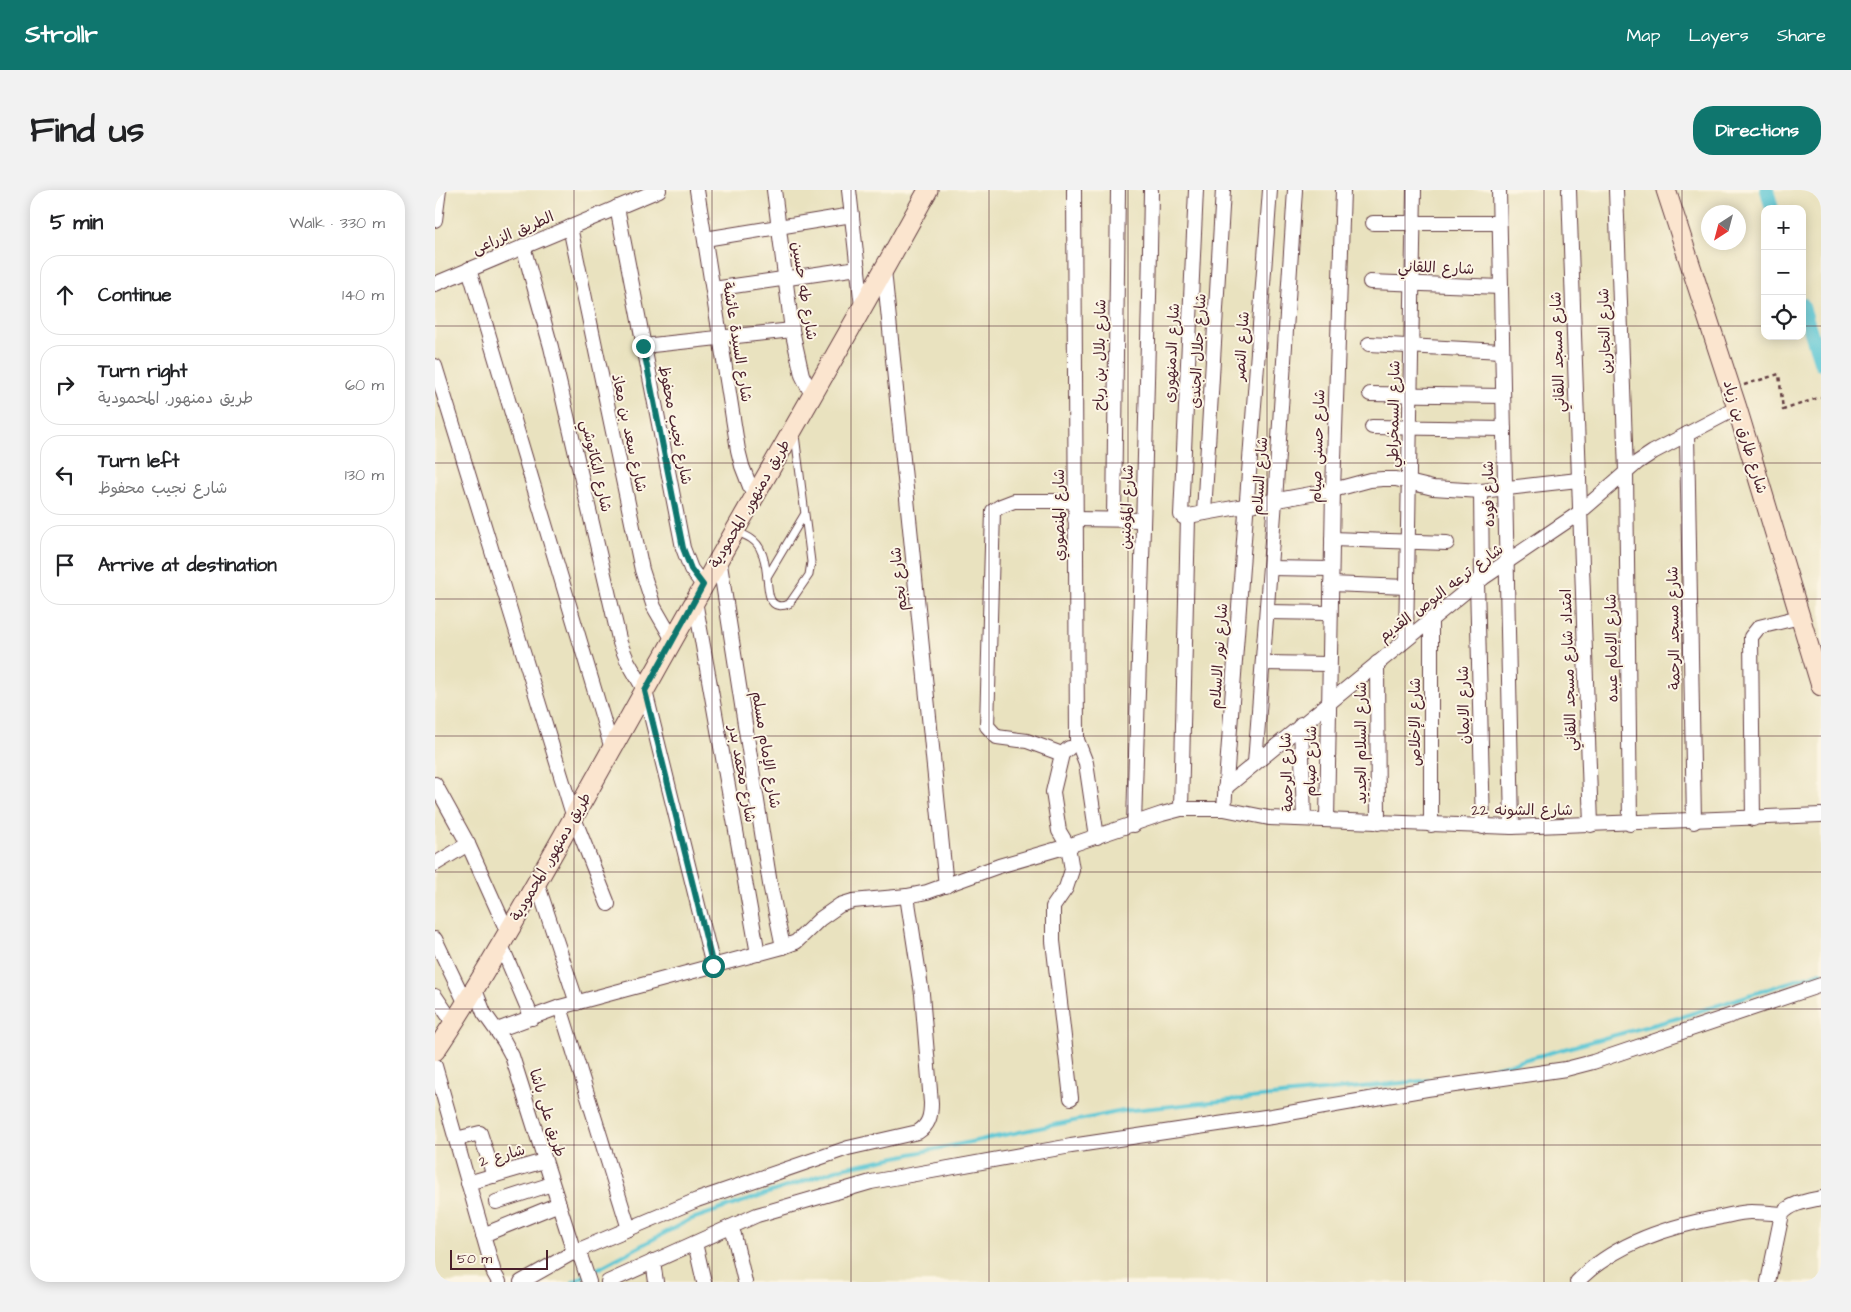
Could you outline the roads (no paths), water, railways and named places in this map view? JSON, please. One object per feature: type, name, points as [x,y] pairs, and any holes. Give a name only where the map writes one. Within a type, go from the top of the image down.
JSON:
[{"type":"main road","name":"شارع طارق بن زياد","points":[[1666,190],[1737,408],[1821,686]]},
{"type":"main road","name":"طريق دمنهور, المحمودية","points":[[435,1051],[455,1024],[537,883],[734,530],[884,270],[926,191]]},
{"type":"street","points":[[435,220],[439,190]]},
{"type":"street","name":"الطريق الزراعى","points":[[435,284],[659,190]]},
{"type":"street","name":"شارع السيدة عائشة","points":[[697,190],[738,450],[744,474],[753,497]]},
{"type":"street","name":"شارع طه حسين","points":[[774,190],[792,330],[801,375],[812,395]]},
{"type":"street","points":[[849,190],[862,307]]},
{"type":"street","name":"شارع المنصوري","points":[[1074,190],[1077,740],[1086,763],[1097,837]]},
{"type":"street","name":"شارع بلال بن رباح","points":[[1114,519],[1118,190]]},
{"type":"street","name":"شارع المؤمنين","points":[[1134,824],[1148,366],[1151,190]]},
{"type":"street","name":"شارع الدمنهورى","points":[[1181,809],[1185,517],[1181,515],[1196,190]]},
{"type":"street","name":"شارع جلال الجندى","points":[[1204,513],[1223,190]]},
{"type":"street","name":"شارع النصر","points":[[1246,505],[1270,190]]},
{"type":"street","name":"شارع السلام","points":[[1255,763],[1275,500],[1295,190]]},
{"type":"street","name":"شارع حسنى صيام","points":[[1328,702],[1343,190]]},
{"type":"street","name":"شارع السمخراطي","points":[[1406,639],[1414,190]]},
{"type":"street","name":"شارع فوده","points":[[1499,190],[1512,827]]},
{"type":"street","name":"شارع مسجد اللقاني","points":[[1569,190],[1579,513]]},
{"type":"street","name":"شارع النجارين","points":[[1616,190],[1625,472]]},
{"type":"street","name":"شارع نجيب محفوظ","points":[[617,208],[683,548],[699,593]]},
{"type":"street","points":[[705,239],[852,215]]},
{"type":"street","points":[[1373,223],[1499,223]]},
{"type":"street","name":"شارع سعد بن معاذ","points":[[570,227],[641,570],[654,607],[673,640]]},
{"type":"street","name":"شارع البكاتوشي","points":[[523,246],[551,347],[620,643],[627,660],[645,691],[713,966]]},
{"type":"street","points":[[713,289],[859,268]]},
{"type":"street","points":[[469,269],[612,749]]},
{"type":"street","name":"شارع نجم","points":[[884,270],[946,886]]},
{"type":"street","name":"شارع اللقاني","points":[[1370,282],[1501,287]]},
{"type":"street","points":[[643,346],[792,330]]},
{"type":"street","points":[[1369,344],[1502,351]]},
{"type":"street","points":[[435,366],[574,818],[608,904]]},
{"type":"street","points":[[1370,394],[1503,396]]},
{"type":"street","name":"شارع ترعه البوص القديم","points":[[1225,788],[1301,724],[1479,581],[1579,513],[1625,472],[1653,452],[1737,408]]},
{"type":"street","points":[[1372,427],[1504,429]]},
{"type":"street","name":"شارع مسجد الرحمة","points":[[1687,434],[1694,822]]},
{"type":"street","name":"شارع الإمام عبده","points":[[1625,472],[1630,824]]},
{"type":"street","points":[[1185,517],[1333,490],[1369,480],[1396,479],[1433,488],[1481,490],[1578,480]]},
{"type":"street","name":"شارع فوده","points":[[1479,581],[1481,490]]},
{"type":"street","points":[[1062,754],[1027,741],[997,737],[987,726],[993,512],[1001,506],[1014,501],[1075,501]]},
{"type":"street","name":"شارع نور الاسلام","points":[[1224,809],[1246,505]]},
{"type":"street","name":"امتداد شارع مسجد اللقاني","points":[[1579,513],[1591,826]]},
{"type":"street","points":[[1075,519],[1142,520]]},
{"type":"street","points":[[1332,539],[1447,543]]},
{"type":"street","name":"شارع الإمام مسلم","points":[[719,558],[770,884],[783,948]]},
{"type":"street","points":[[1270,568],[1331,569]]},
{"type":"street","name":"شارع الايمان","points":[[1479,581],[1483,826]]},
{"type":"street","points":[[1331,584],[1407,587]]},
{"type":"street","name":"شارع محمد بدر","points":[[699,593],[757,954]]},
{"type":"street","points":[[1267,612],[1330,613]]},
{"type":"street","points":[[1753,819],[1751,637],[1759,627],[1800,617]]},
{"type":"street","name":"شارع الإخلاص","points":[[1431,620],[1431,825]]},
{"type":"street","points":[[1263,663],[1329,664]]},
{"type":"street","name":"شارع السلام الجديد","points":[[1377,663],[1378,823]]},
{"type":"street","name":"شارع صيام","points":[[1327,820],[1328,702]]},
{"type":"street","name":"شارع الرحمة","points":[[1301,724],[1304,820]]},
{"type":"street","points":[[1071,1098],[1053,941],[1053,906],[1066,888],[1073,870],[1068,846],[1059,831],[1053,792],[1062,754],[1077,740]]},
{"type":"street","points":[[435,784],[468,844],[505,939],[532,1018]]},
{"type":"street","name":"شارع الشونه 22","points":[[783,948],[795,942],[820,919],[840,905],[860,900],[907,896],[946,886],[999,866],[1097,837],[1161,814],[1181,809],[1224,809],[1263,818],[1512,827],[1591,826],[1821,816]]},
{"type":"street","points":[[435,864],[468,844]]},
{"type":"street","points":[[537,883],[577,1003]]},
{"type":"street","points":[[521,1282],[629,1229],[697,1200],[848,1148],[918,1132],[925,1128],[931,1115],[931,1103],[923,994],[907,896]]},
{"type":"street","name":"طريق على باشا","points":[[435,939],[470,997],[497,1030],[512,1056],[552,1184],[589,1281]]},
{"type":"street","points":[[497,1030],[560,1007],[783,948]]},
{"type":"street","points":[[608,1282],[757,1216],[871,1182],[1071,1146],[1272,1116],[1427,1089],[1566,1069],[1593,1062],[1821,985]]},
{"type":"street","points":[[435,996],[455,1024]]},
{"type":"street","points":[[560,1007],[629,1229]]},
{"type":"street","points":[[435,1066],[494,1273],[499,1282]]},
{"type":"street","points":[[456,1139],[478,1133],[481,1134],[494,1176]]},
{"type":"street","name":"شارع 2","points":[[468,1183],[545,1161]]},
{"type":"street","points":[[496,1202],[552,1184]]},
{"type":"street","points":[[1768,1282],[1782,1214],[1793,1205],[1821,1198]]},
{"type":"street","points":[[483,1235],[559,1204]]},
{"type":"street","points":[[1577,1282],[1590,1268],[1619,1250],[1662,1230],[1750,1212],[1782,1214]]},
{"type":"street","points":[[730,1227],[745,1282]]},
{"type":"street","points":[[695,1243],[704,1282]]},
{"type":"street","points":[[653,1261],[655,1282]]},
{"type":"lane","points":[[734,530],[751,539],[760,548],[770,599],[776,605],[785,606],[789,604],[809,574],[811,562],[794,426]]},
{"type":"lane","points":[[767,577],[804,515]]},
{"type":"waterway","points":[[1767,190],[1771,205]]},
{"type":"waterway","points":[[1806,317],[1821,364]]},
{"type":"waterway","points":[[590,1273],[689,1220],[842,1168],[1123,1111],[1461,1077],[1678,1018],[1821,972]]},
{"type":"waterway","points":[[573,1282],[584,1276]]}]
